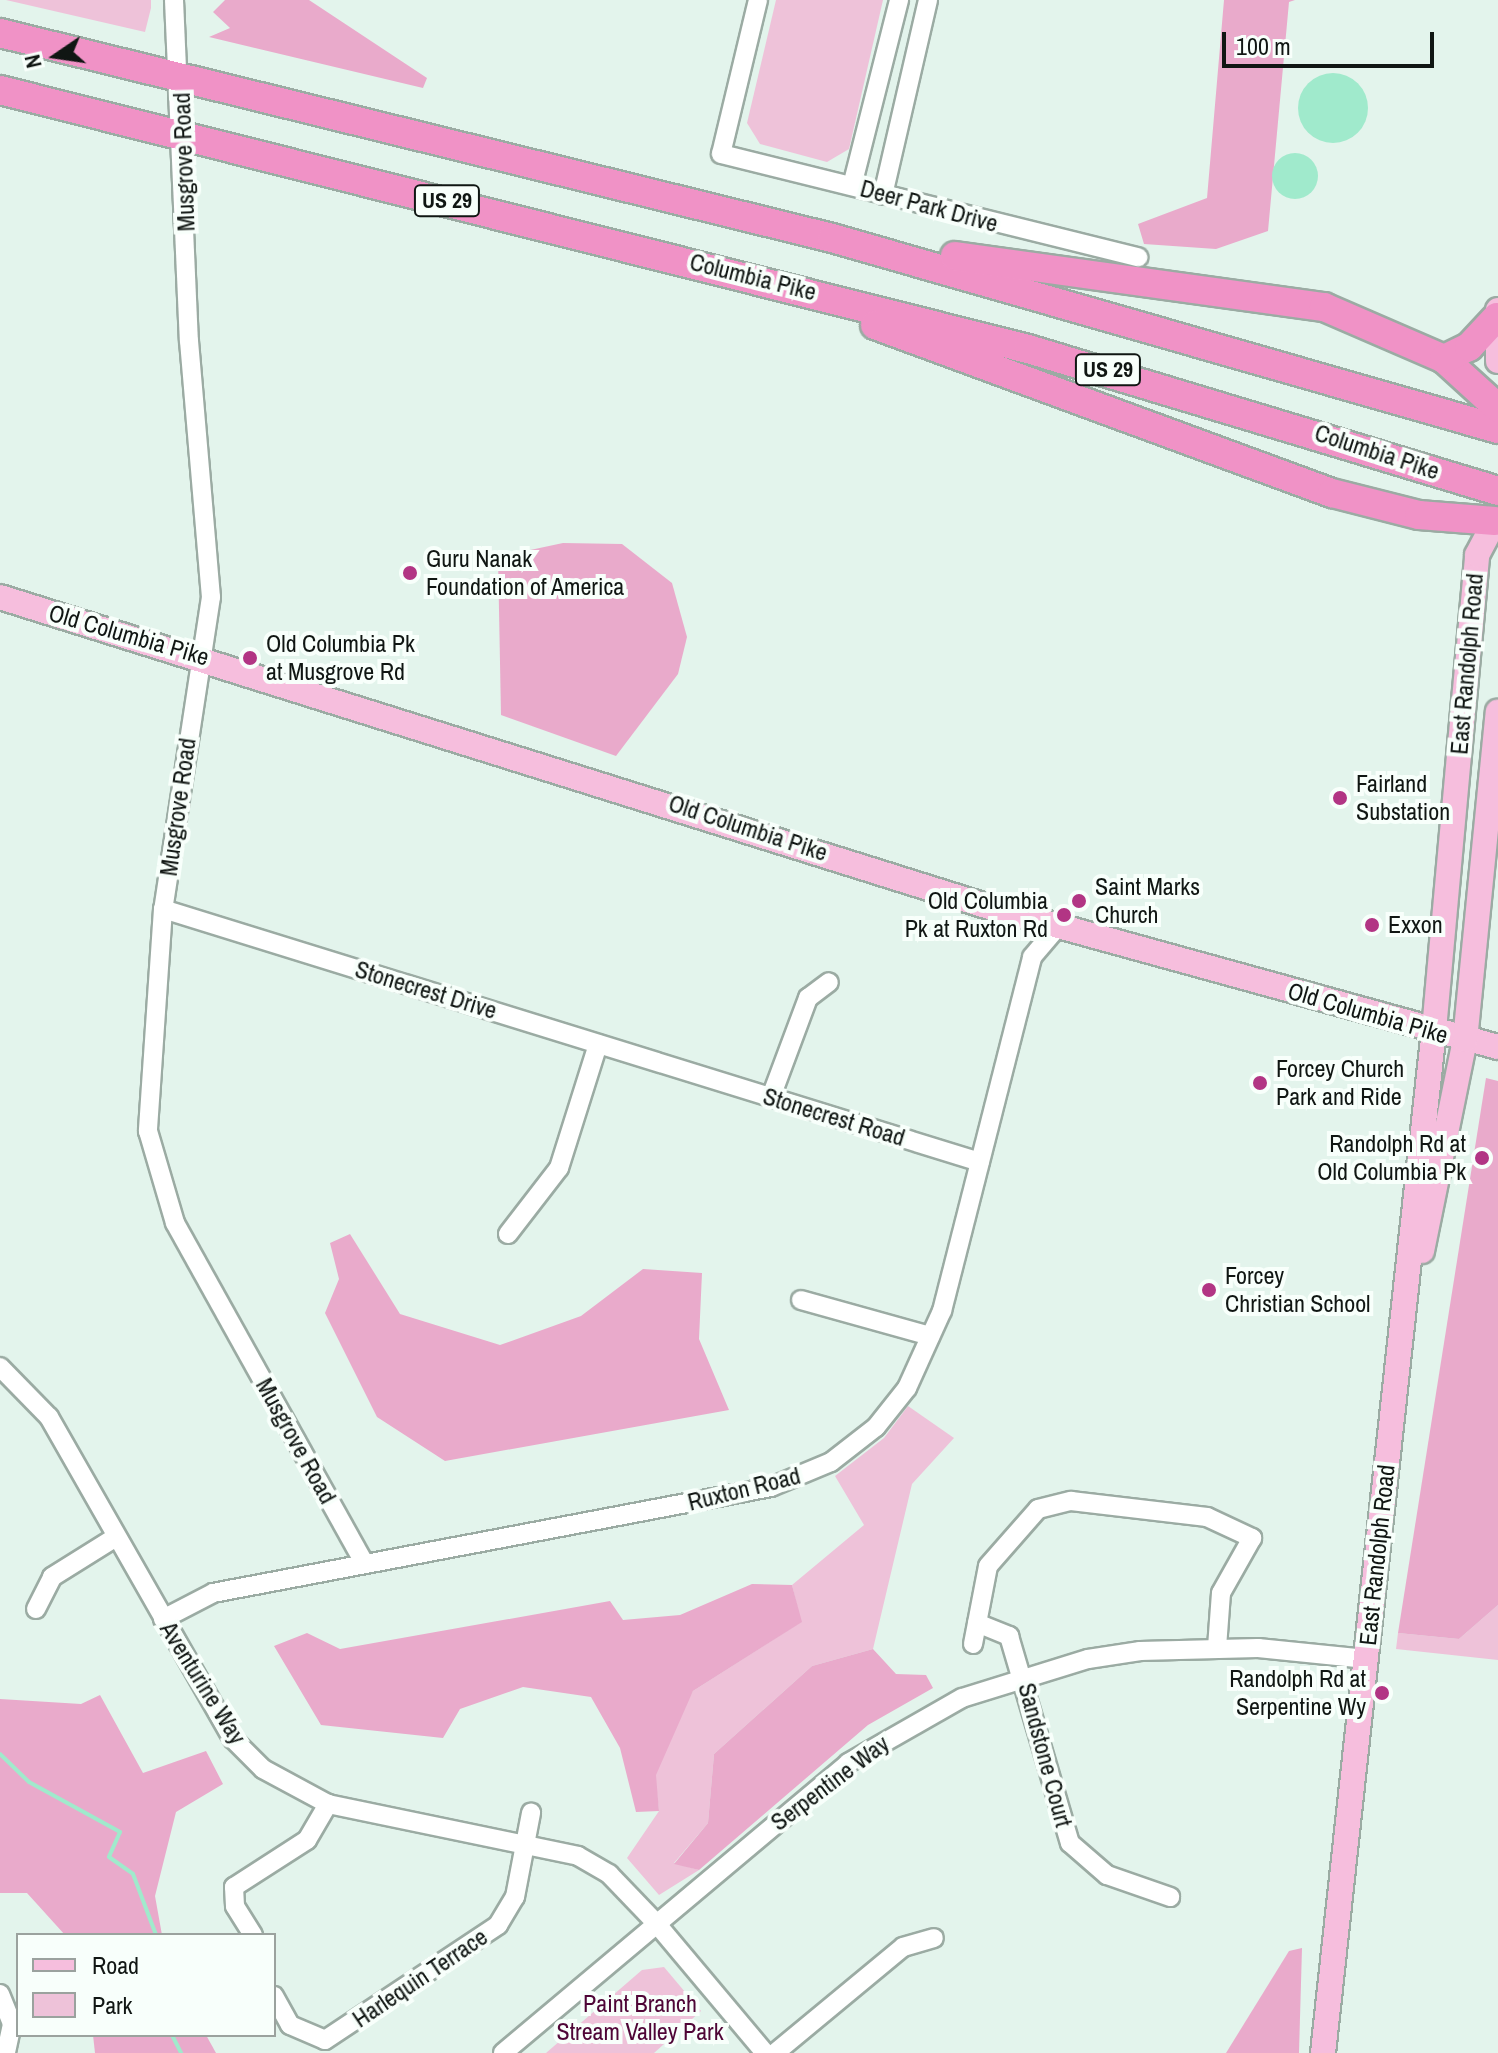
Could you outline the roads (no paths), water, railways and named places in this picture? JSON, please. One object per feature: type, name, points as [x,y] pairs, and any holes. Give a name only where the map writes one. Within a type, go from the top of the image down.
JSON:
[{"type":"highway","name":"US 29","points":[[0,33],[832,238],[1498,429]]},
{"type":"highway","name":"Columbia Pike","points":[[0,90],[712,266],[1141,379],[1497,509]]},
{"type":"highway","points":[[832,238],[1286,298],[1361,320],[1444,359],[1490,400]]},
{"type":"highway","points":[[712,266],[1332,493],[1419,515],[1497,509]]},
{"type":"highway","points":[[1444,359],[1469,347],[1497,317]]},
{"type":"main road","points":[[1498,310],[1498,361]]},
{"type":"main road","name":"East Randolph Road","points":[[1323,2053],[1434,1030],[1477,555],[1497,509]]},
{"type":"main road","name":"Old Columbia Pike","points":[[0,597],[201,655],[986,906],[1061,923],[1498,1047]]},
{"type":"main road","name":"East Randolph Road","points":[[1400,1342],[1465,1040],[1498,712]]},
{"type":"street","name":"Musgrove Road","points":[[174,0],[181,78],[189,341],[211,597],[163,909],[146,1098],[157,1177],[175,1223],[364,1562]]},
{"type":"street","name":"Deer Park Drive","points":[[758,0],[721,154],[1138,257]]},
{"type":"street","points":[[852,186],[899,0]]},
{"type":"street","points":[[883,195],[928,0]]},
{"type":"street","name":"Stonecrest Drive","points":[[163,909],[689,1070]]},
{"type":"street","name":"Ruxton Road","points":[[163,1619],[213,1593],[364,1562],[695,1503],[807,1474],[876,1427],[907,1388],[930,1336],[980,1162],[1032,957],[1061,923]]},
{"type":"street","points":[[771,1097],[808,998],[829,982]]},
{"type":"street","points":[[508,1234],[550,1187],[598,1044]]},
{"type":"street","name":"Stonecrest Road","points":[[689,1070],[980,1162]]},
{"type":"street","points":[[801,1300],[930,1336]]},
{"type":"street","name":"Aventurine Way","points":[[0,1367],[49,1417],[233,1739],[263,1769],[328,1804],[524,1840],[578,1856],[609,1874],[656,1923],[765,2053]]},
{"type":"street","points":[[973,1644],[988,1566],[1038,1509],[1071,1501],[1207,1517],[1252,1538],[1221,1593],[1217,1648]]},
{"type":"street","points":[[36,1609],[52,1577],[116,1537]]},
{"type":"street","name":"Sandstone Court","points":[[977,1623],[1009,1636],[1024,1677],[1070,1843],[1107,1875],[1170,1897]]},
{"type":"street","name":"Serpentine Way","points":[[503,2053],[848,1763],[962,1698],[1088,1659],[1217,1648],[1366,1659]]},
{"type":"street","points":[[252,1933],[235,1906],[234,1887],[307,1840],[328,1804]]},
{"type":"street","points":[[524,1840],[531,1813]]},
{"type":"street","name":"Harlequin Terrace","points":[[276,2000],[290,2025],[325,2040],[360,2020],[498,1925],[515,1897],[524,1840]]},
{"type":"street","points":[[775,2053],[903,1947],[934,1938]]},
{"type":"street","points":[[0,1994],[12,2024],[6,2053]]},
{"type":"waterway","points":[[0,1754],[29,1782],[120,1832],[109,1857],[133,1874],[155,1933]]},
{"type":"waterway","points":[[173,2037],[181,2053]]},
{"type":"place","name":"Guru Nanak Foundation of America","points":[[410,573]]},
{"type":"place","name":"Old Columbia Pk at Musgrove Rd","points":[[250,658]]},
{"type":"place","name":"Fairland Substation","points":[[1340,798]]},
{"type":"place","name":"Saint Marks Church","points":[[1079,901]]},
{"type":"place","name":"Old Columbia Pk at Ruxton Rd","points":[[1064,915]]},
{"type":"place","name":"Exxon","points":[[1372,925]]},
{"type":"place","name":"Forcey Church Park and Ride","points":[[1260,1083]]},
{"type":"place","name":"Randolph Rd at Old Columbia Pk","points":[[1482,1158]]},
{"type":"place","name":"Forcey Christian School","points":[[1209,1290]]},
{"type":"place","name":"Randolph Rd at Serpentine Wy","points":[[1382,1693]]},
{"type":"park label","name":"Paint Branch Stream Valley Park","points":[[640,2018]]}]
